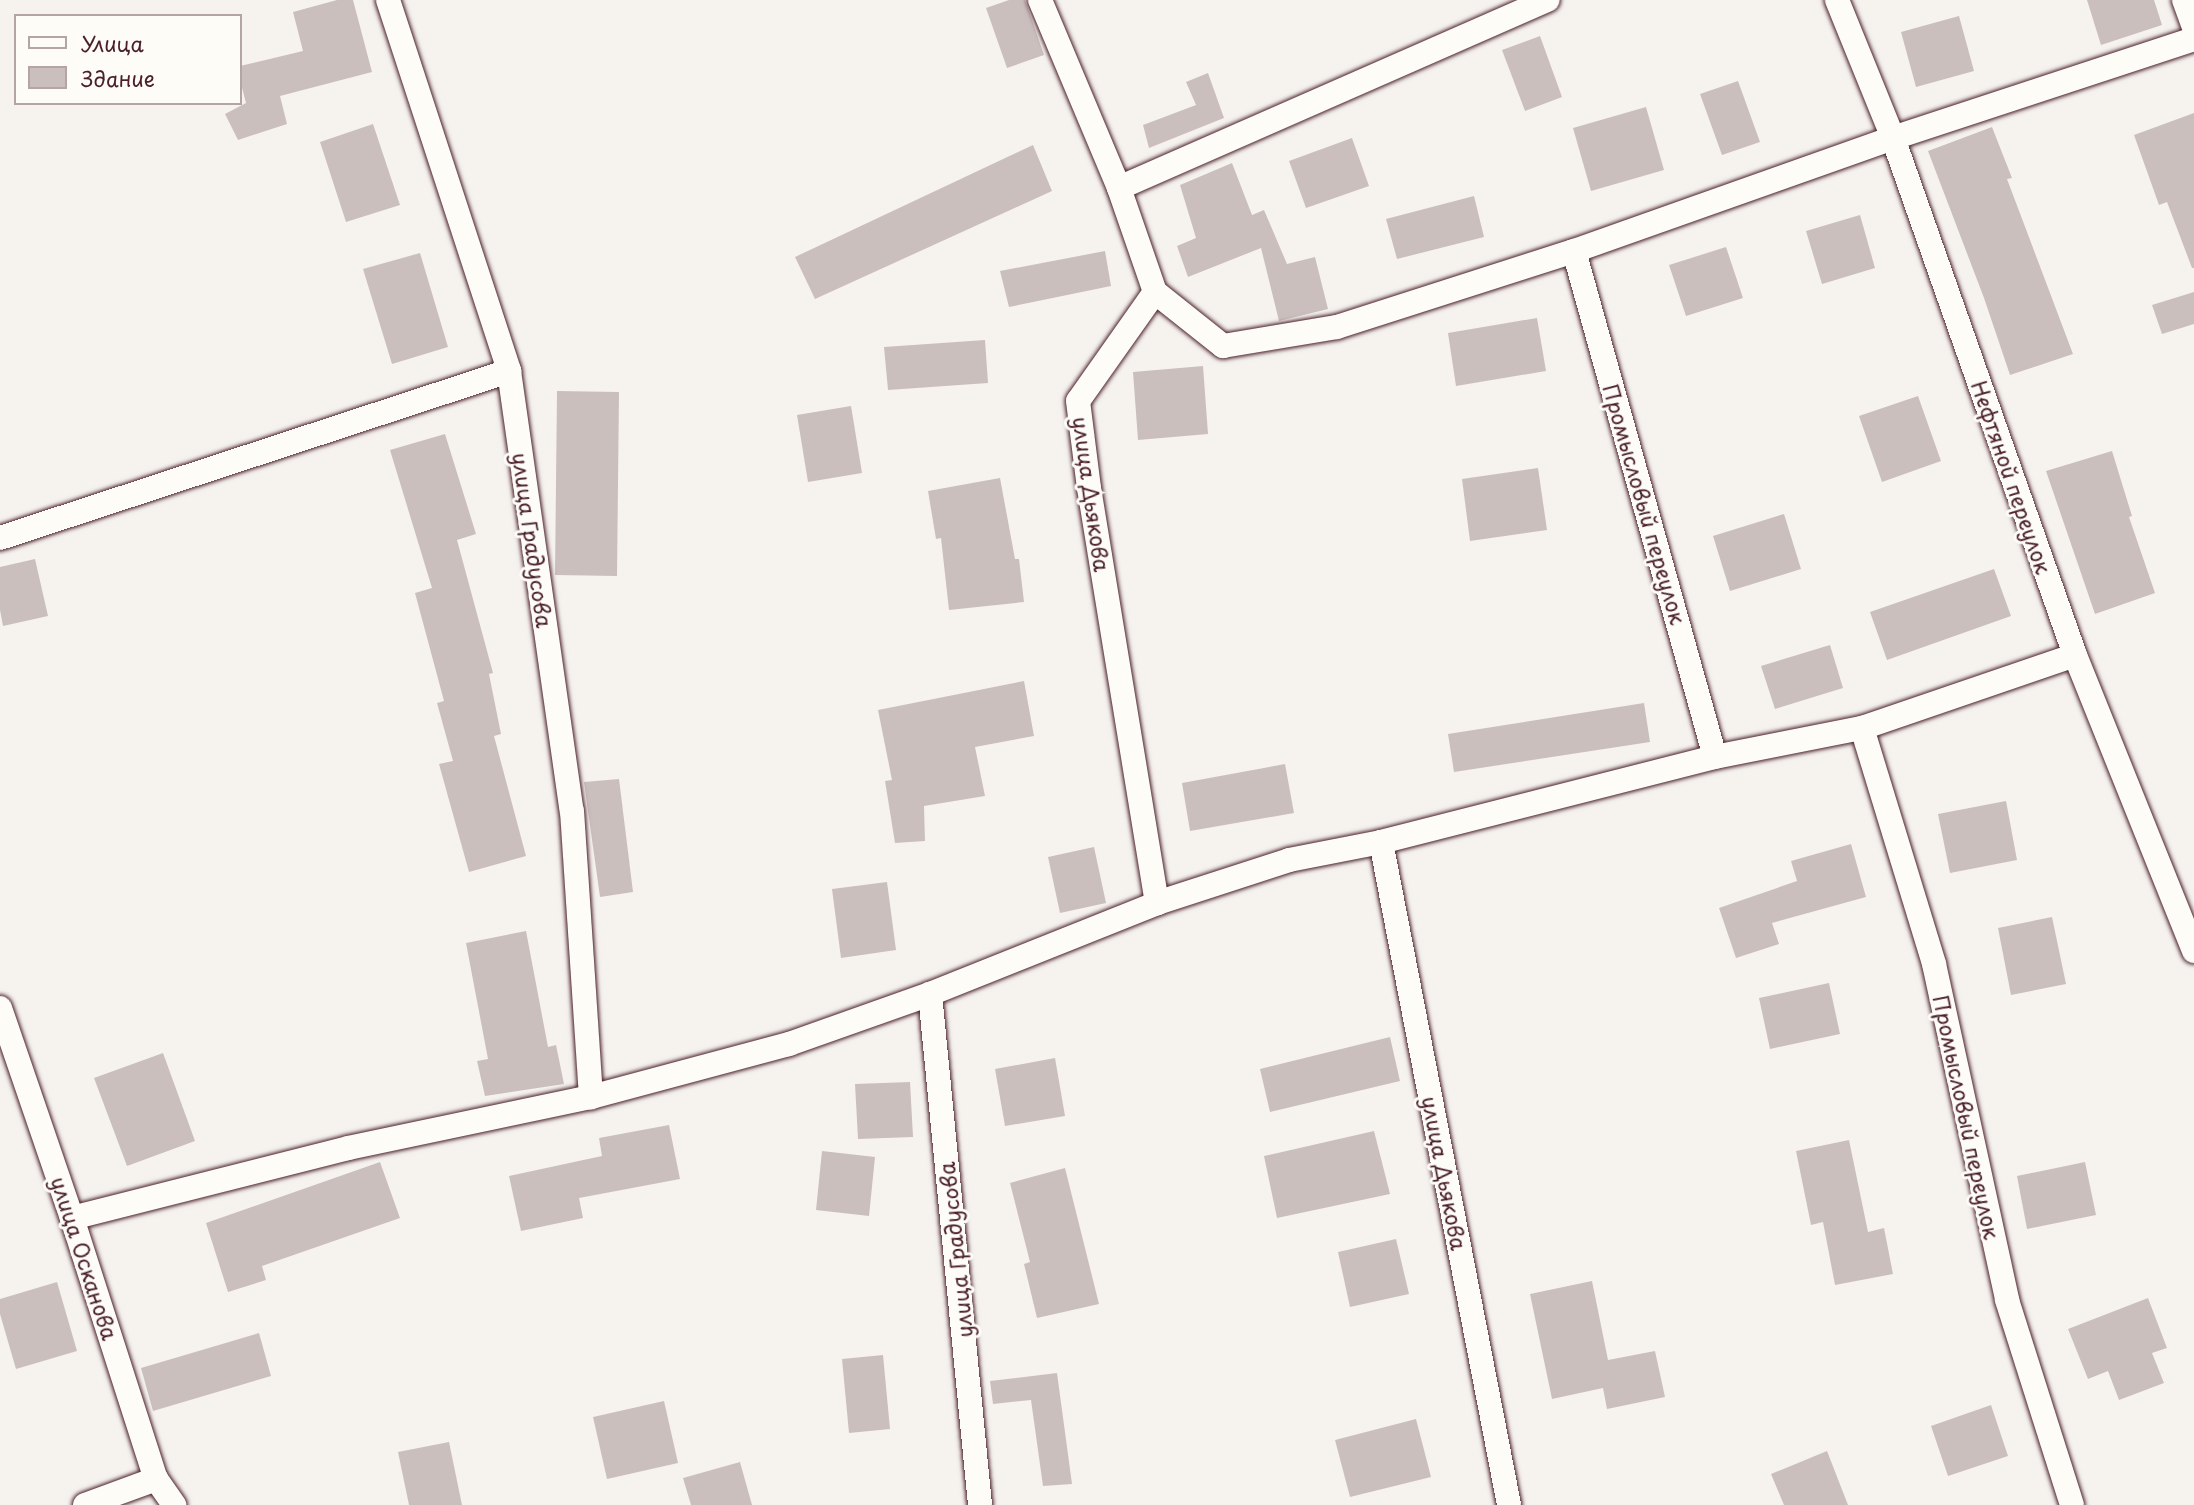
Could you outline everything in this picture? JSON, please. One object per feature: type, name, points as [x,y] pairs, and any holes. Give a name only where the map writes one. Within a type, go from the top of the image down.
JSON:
[{"type":"street","name":"улица Градусова","points":[[388,0],[509,371],[572,811],[591,1097]]},
{"type":"street","points":[[1040,0],[1119,188],[1155,292],[1223,345],[1337,327],[1574,251],[1893,138],[2194,39]]},
{"type":"street","points":[[1119,188],[1549,0]]},
{"type":"street","name":"Нефтяной переулок","points":[[1837,0],[1893,138],[2075,655],[2194,951]]},
{"type":"street","points":[[2184,0],[2194,28]]},
{"type":"street","name":"Промысловый переулок","points":[[1574,251],[1715,757]]},
{"type":"street","name":"улица Дьякова","points":[[1155,292],[1078,401],[1091,501],[1157,903]]},
{"type":"street","points":[[0,538],[509,371]]},
{"type":"street","points":[[72,1218],[348,1148],[591,1097],[789,1044],[930,994],[1157,903],[1289,860],[1381,842],[1715,757],[1862,728],[2075,655]]},
{"type":"street","name":"Промысловый переулок","points":[[1862,728],[1934,964],[2007,1300],[2072,1505]]},
{"type":"street","name":"улица Дьякова","points":[[1381,842],[1509,1505]]},
{"type":"street","name":"улица Градусова","points":[[930,994],[980,1505]]},
{"type":"street","name":"улица Осканова","points":[[0,1008],[72,1218],[156,1479],[174,1505]]},
{"type":"street","points":[[85,1505],[156,1479]]},
{"type":"building","points":[[337,0],[353,0],[372,72],[280,96],[287,124],[238,140],[225,114],[246,103],[242,88],[242,66],[303,51],[293,12]]},
{"type":"building","points":[[1009,0],[1025,0],[1044,55],[1007,68],[986,8]]},
{"type":"building","points":[[2087,0],[2154,0],[2162,25],[2101,45]]},
{"type":"building","points":[[1959,16],[1974,71],[1916,87],[1901,32]]},
{"type":"building","points":[[1540,36],[1562,97],[1525,111],[1502,50]]},
{"type":"building","points":[[1208,73],[1224,118],[1149,148],[1143,125],[1196,105],[1186,82]]},
{"type":"building","points":[[1738,81],[1760,142],[1722,155],[1700,94]]},
{"type":"building","points":[[1646,107],[1664,170],[1591,191],[1573,128]]},
{"type":"building","points":[[2194,113],[2192,268],[2167,202],[2159,205],[2134,135]]},
{"type":"building","points":[[373,124],[400,205],[346,222],[320,142]]},
{"type":"building","points":[[1992,127],[2012,178],[2007,179],[2073,354],[2010,375],[1928,151]]},
{"type":"building","points":[[1352,138],[1369,186],[1306,208],[1289,161]]},
{"type":"building","points":[[1033,145],[1052,191],[815,299],[795,257]]},
{"type":"building","points":[[1232,163],[1252,215],[1264,210],[1287,264],[1315,257],[1328,309],[1279,321],[1261,248],[1188,277],[1177,246],[1196,238],[1180,185]]},
{"type":"building","points":[[1474,196],[1484,237],[1397,259],[1386,219]]},
{"type":"building","points":[[1860,215],[1875,268],[1822,284],[1806,231]]},
{"type":"building","points":[[1726,247],[1743,298],[1686,316],[1669,265]]},
{"type":"building","points":[[1105,251],[1111,286],[1009,307],[1000,271]]},
{"type":"building","points":[[420,253],[448,347],[392,364],[363,269]]},
{"type":"building","points":[[2194,292],[2194,324],[2162,334],[2152,305]]},
{"type":"building","points":[[1537,318],[1546,371],[1456,386],[1448,333]]},
{"type":"building","points":[[985,340],[988,383],[888,390],[884,347]]},
{"type":"building","points":[[1203,366],[1208,434],[1138,440],[1133,372]]},
{"type":"building","points":[[557,391],[619,392],[617,576],[555,575]]},
{"type":"building","points":[[1918,396],[1941,461],[1882,482],[1859,416]]},
{"type":"building","points":[[851,406],[862,473],[808,482],[797,415]]},
{"type":"building","points":[[445,434],[476,534],[457,540],[493,673],[489,674],[501,734],[494,736],[526,856],[469,872],[439,764],[453,761],[437,703],[444,701],[415,593],[432,588],[390,450]]},
{"type":"building","points":[[2112,451],[2132,516],[2129,517],[2155,593],[2095,614],[2046,471]]},
{"type":"building","points":[[1538,468],[1547,530],[1470,541],[1462,479]]},
{"type":"building","points":[[1000,478],[1015,559],[1019,559],[1024,602],[949,610],[941,538],[936,539],[928,491]]},
{"type":"building","points":[[1784,514],[1801,569],[1730,591],[1713,536]]},
{"type":"building","points":[[35,559],[48,616],[3,626],[0,610],[0,567]]},
{"type":"building","points":[[1994,569],[2011,616],[1887,660],[1870,612]]},
{"type":"building","points":[[1830,645],[1843,688],[1775,709],[1761,666]]},
{"type":"building","points":[[1024,681],[1034,736],[975,747],[985,796],[924,806],[925,841],[895,843],[885,781],[892,780],[878,710]]},
{"type":"building","points":[[1644,703],[1650,742],[1454,772],[1448,734]]},
{"type":"building","points":[[1285,764],[1294,813],[1190,831],[1182,783]]},
{"type":"building","points":[[619,779],[633,892],[600,897],[584,782]]},
{"type":"building","points":[[2006,801],[2017,860],[1950,873],[1938,814]]},
{"type":"building","points":[[1851,844],[1866,897],[1772,923],[1779,944],[1736,958],[1719,908],[1797,881],[1791,861]]},
{"type":"building","points":[[1094,847],[1106,903],[1060,913],[1048,857]]},
{"type":"building","points":[[887,882],[896,950],[841,958],[832,889]]},
{"type":"building","points":[[2052,917],[2066,984],[2011,995],[1998,928]]},
{"type":"building","points":[[526,931],[548,1047],[556,1045],[564,1084],[485,1096],[477,1061],[488,1059],[466,943]]},
{"type":"building","points":[[1829,983],[1840,1034],[1770,1049],[1759,998]]},
{"type":"building","points":[[1390,1037],[1400,1081],[1270,1112],[1260,1069]]},
{"type":"building","points":[[163,1053],[195,1141],[127,1166],[94,1078]]},
{"type":"building","points":[[1055,1058],[1065,1116],[1005,1126],[995,1069]]},
{"type":"building","points":[[910,1082],[913,1137],[858,1139],[855,1084]]},
{"type":"building","points":[[669,1125],[680,1179],[579,1198],[583,1218],[521,1231],[509,1176],[602,1156],[599,1138]]},
{"type":"building","points":[[1374,1131],[1390,1194],[1277,1218],[1264,1156]]},
{"type":"building","points":[[1849,1140],[1868,1232],[1884,1228],[1893,1274],[1835,1285],[1823,1222],[1811,1225],[1796,1151]]},
{"type":"building","points":[[822,1151],[875,1157],[869,1216],[816,1210]]},
{"type":"building","points":[[380,1162],[400,1218],[262,1266],[266,1280],[228,1292],[206,1223]]},
{"type":"building","points":[[2085,1162],[2096,1215],[2027,1229],[2017,1176]]},
{"type":"building","points":[[1065,1168],[1099,1304],[1037,1318],[1024,1264],[1030,1262],[1010,1183]]},
{"type":"building","points":[[1396,1239],[1409,1294],[1350,1307],[1338,1252]]},
{"type":"building","points":[[1592,1281],[1608,1360],[1655,1351],[1665,1397],[1607,1409],[1603,1388],[1552,1399],[1530,1294]]},
{"type":"building","points":[[57,1282],[77,1351],[16,1369],[0,1314],[0,1299]]},
{"type":"building","points":[[2148,1298],[2167,1348],[2152,1353],[2164,1383],[2119,1400],[2108,1371],[2088,1379],[2068,1329]]},
{"type":"building","points":[[259,1333],[271,1376],[153,1411],[141,1368]]},
{"type":"building","points":[[883,1355],[890,1429],[849,1433],[842,1359]]},
{"type":"building","points":[[1057,1373],[1072,1484],[1043,1486],[1031,1400],[993,1404],[990,1381]]},
{"type":"building","points":[[664,1401],[678,1463],[607,1479],[593,1417]]},
{"type":"building","points":[[1991,1405],[2008,1456],[1948,1476],[1931,1426]]},
{"type":"building","points":[[1416,1419],[1431,1477],[1350,1497],[1335,1440]]},
{"type":"building","points":[[449,1442],[462,1505],[409,1505],[398,1452]]},
{"type":"building","points":[[1827,1451],[1848,1505],[1784,1505],[1771,1474]]},
{"type":"building","points":[[740,1462],[752,1505],[691,1505],[683,1478]]}]
